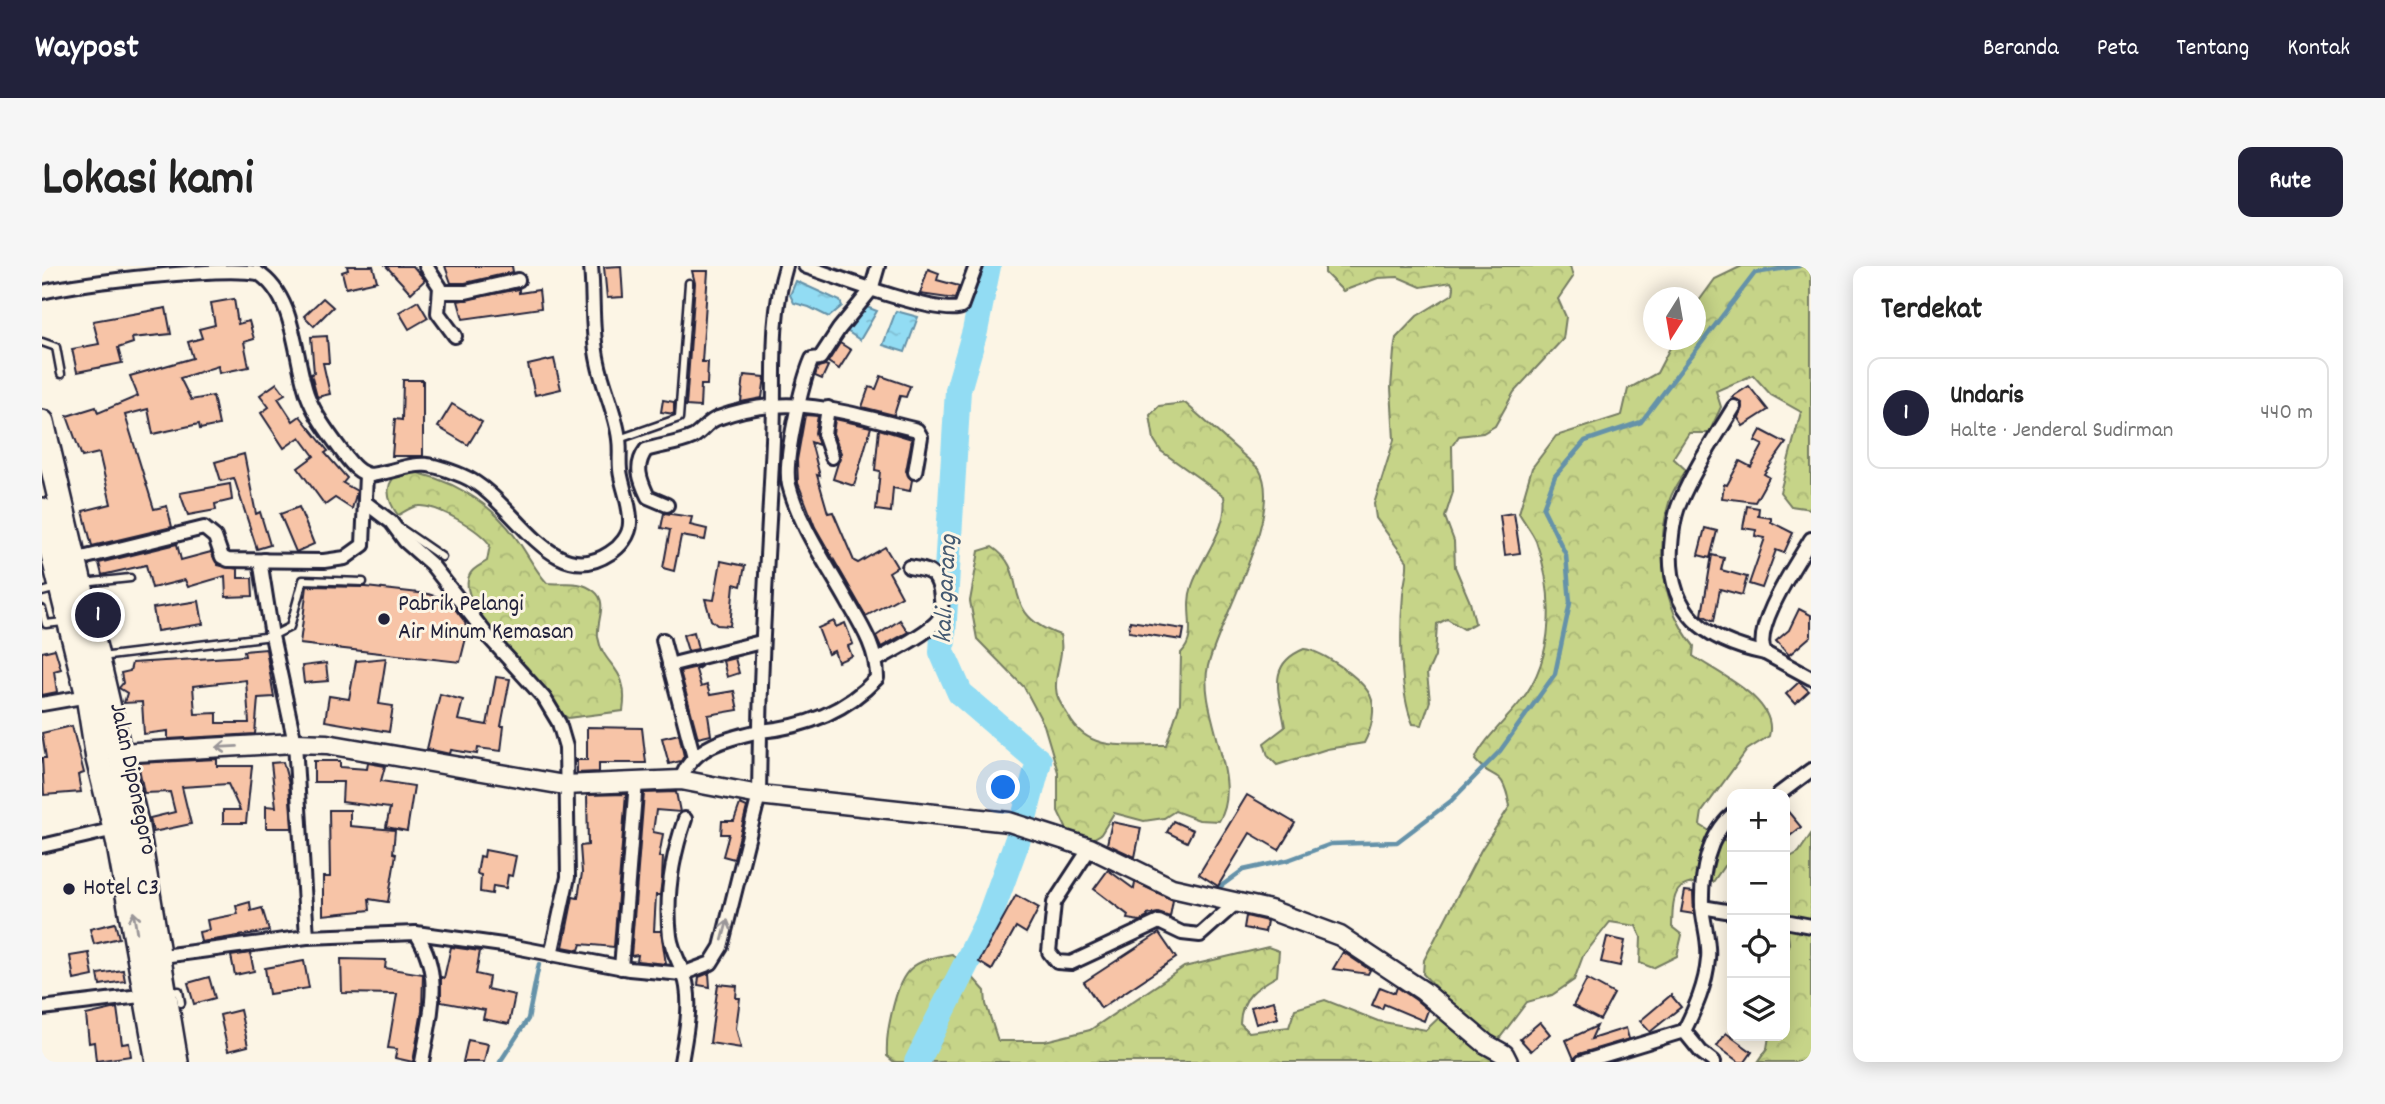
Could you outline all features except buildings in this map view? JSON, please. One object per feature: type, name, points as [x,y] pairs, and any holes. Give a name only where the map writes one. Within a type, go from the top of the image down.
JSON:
[{"type":"highway","points":[[42,422],[74,560],[60,588]]},
{"type":"highway","name":"Jalan Diponegoro","points":[[42,510],[88,696],[98,759],[150,959],[164,998],[176,1062]]},
{"type":"highway","name":"Jalan Diponegoro","points":[[60,588],[99,658],[137,827],[150,959]]},
{"type":"highway","name":"Jalan Diponegoro","points":[[158,1062],[164,998]]},
{"type":"street","points":[[426,266],[440,292],[438,313],[455,337]]},
{"type":"street","points":[[42,292],[158,269],[238,268],[257,273],[269,284],[293,324],[301,372],[316,412],[353,466],[366,475],[416,463],[431,464],[462,475],[491,491],[547,551],[566,560],[587,563],[600,560],[621,544],[631,524],[618,463],[619,439],[597,360],[591,266]]},
{"type":"street","points":[[150,959],[307,937],[416,933],[621,968],[682,974],[711,963],[718,956],[760,795],[761,642],[775,404],[776,304],[786,266]]},
{"type":"street","points":[[805,266],[871,290],[955,310],[964,302],[976,266]]},
{"type":"street","points":[[681,780],[694,758],[732,738],[807,723],[855,699],[877,678],[877,660],[861,625],[819,554],[789,486],[787,473],[799,403],[812,359],[821,358],[839,329],[871,290],[878,266]]},
{"type":"street","points":[[440,292],[466,292],[518,280]]},
{"type":"street","points":[[667,505],[648,497],[641,482],[638,467],[646,450],[692,437],[717,418],[775,404],[799,403],[828,408],[916,430],[921,437],[915,472]]},
{"type":"street","points":[[1734,407],[1680,500],[1672,538],[1671,577],[1685,611],[1708,632],[1723,642],[1765,653],[1811,678]]},
{"type":"street","points":[[828,408],[824,434],[831,457]]},
{"type":"street","points":[[74,560],[204,528],[215,537],[225,559],[324,561],[353,554],[363,545],[366,475]]},
{"type":"street","points":[[366,503],[391,522],[405,541],[431,564],[463,600],[486,634],[544,698],[559,723],[566,747],[564,785],[568,877],[551,955]]},
{"type":"street","points":[[1765,653],[1761,638],[1768,618],[1811,539]]},
{"type":"street","points":[[264,560],[261,566],[271,636],[295,743],[307,937]]},
{"type":"street","points":[[877,660],[932,626],[940,615],[935,575],[929,570],[909,567]]},
{"type":"street","points":[[663,640],[694,758]]},
{"type":"street","points":[[669,665],[761,642]]},
{"type":"street","points":[[42,704],[88,696]]},
{"type":"street","points":[[119,753],[295,743],[389,753],[564,785],[681,780],[760,795],[1009,822],[1057,838],[1172,888],[1294,917],[1340,936],[1423,990],[1486,1044],[1504,1054],[1507,1062]]},
{"type":"street","points":[[1786,789],[1811,770]]},
{"type":"street","points":[[621,968],[636,782]]},
{"type":"street","points":[[681,1062],[687,1014],[687,985],[672,947],[669,912],[672,857],[685,819]]},
{"type":"street","points":[[1582,1062],[1684,1031],[1700,996],[1708,961],[1709,942],[1702,906],[1709,850],[1727,820]]},
{"type":"street","points":[[42,845],[115,829]]},
{"type":"street","points":[[1088,853],[1051,911],[1049,952],[1057,962],[1071,963],[1159,922],[1182,933],[1200,935],[1237,902]]},
{"type":"street","points":[[1702,906],[1727,911]]},
{"type":"street","points":[[1790,922],[1811,926]]},
{"type":"street","points":[[416,933],[432,962],[434,979],[422,1062]]},
{"type":"street","points":[[42,1008],[164,998]]},
{"type":"street","points":[[1684,1031],[1701,1052],[1714,1062]]},
{"type":"lane","points":[[619,439],[679,418],[689,283]]},
{"type":"lane","points":[[42,342],[56,347],[61,374]]},
{"type":"lane","points":[[391,522],[442,557]]},
{"type":"lane","points":[[60,588],[130,578]]},
{"type":"lane","points":[[99,658],[271,636],[290,627],[303,580],[363,582]]},
{"type":"lane","points":[[42,609],[46,624],[69,621]]},
{"type":"green space","points":[[1325,266],[1570,266],[1573,277],[1558,299],[1566,317],[1563,339],[1514,392],[1495,426],[1483,433],[1459,436],[1452,446],[1453,492],[1445,517],[1454,541],[1455,567],[1470,602],[1475,623],[1464,629],[1447,619],[1437,624],[1435,656],[1427,674],[1430,701],[1422,725],[1413,724],[1403,679],[1401,624],[1407,561],[1376,518],[1374,504],[1394,440],[1391,388],[1396,338],[1417,316],[1453,294],[1454,288],[1451,282],[1421,287],[1398,277],[1378,278],[1343,291],[1325,273]]},
{"type":"green space","points":[[1742,266],[1811,266],[1811,509],[1791,506],[1780,492],[1801,412],[1771,395],[1753,375],[1716,391],[1721,407],[1709,433],[1689,433],[1673,458],[1686,470],[1671,495],[1665,518],[1664,576],[1675,613],[1694,646],[1693,656],[1744,689],[1765,711],[1770,723],[1769,736],[1747,750],[1702,812],[1700,825],[1727,842],[1727,864],[1713,882],[1690,883],[1678,890],[1673,904],[1672,927],[1682,935],[1677,956],[1653,968],[1640,963],[1641,937],[1636,926],[1610,922],[1583,956],[1574,980],[1552,995],[1527,1002],[1499,1039],[1502,1058],[1506,1062],[894,1062],[887,1056],[887,1037],[892,1013],[905,975],[918,964],[952,954],[985,991],[986,1004],[998,1041],[1045,1041],[1090,1030],[1184,967],[1268,947],[1279,951],[1277,976],[1256,989],[1243,1006],[1240,1023],[1249,1032],[1289,1027],[1295,1009],[1325,1000],[1378,1021],[1426,1030],[1452,1005],[1423,974],[1424,960],[1481,850],[1510,806],[1504,784],[1475,760],[1495,730],[1521,701],[1541,664],[1546,644],[1548,602],[1542,561],[1536,541],[1519,513],[1532,468],[1556,436],[1622,415],[1628,389],[1657,373],[1669,350],[1706,350],[1706,291],[1715,279]]},
{"type":"green space","points":[[1185,403],[1259,469],[1265,488],[1264,511],[1257,538],[1208,666],[1206,684],[1224,766],[1226,805],[1219,821],[1199,820],[1175,811],[1164,818],[1144,821],[1114,813],[1101,834],[1091,840],[1069,834],[1058,811],[1058,772],[1044,725],[1024,687],[977,639],[970,601],[979,551],[992,547],[1004,557],[1011,568],[1021,604],[1028,615],[1040,626],[1060,635],[1056,692],[1077,729],[1099,742],[1166,745],[1180,703],[1181,653],[1189,639],[1192,586],[1219,531],[1224,508],[1224,496],[1161,451],[1154,440],[1150,415],[1159,406]]},
{"type":"green space","points":[[403,470],[436,478],[481,502],[506,525],[547,583],[583,585],[598,595],[601,606],[598,637],[605,655],[623,685],[623,711],[568,718],[562,714],[474,605],[468,588],[470,574],[487,561],[490,545],[468,526],[437,510],[416,506],[398,515],[388,490],[392,479]]},
{"type":"green space","points":[[1304,649],[1331,660],[1365,688],[1373,707],[1371,726],[1364,743],[1327,749],[1277,765],[1268,756],[1264,743],[1285,727],[1278,682],[1280,672],[1284,663]]},
{"type":"green space","points":[[1811,834],[1811,1062],[1758,1062],[1767,1049],[1768,1041],[1790,1041],[1790,857],[1799,852]]},
{"type":"water","points":[[796,281],[840,301],[842,306],[829,317],[794,303],[790,295]]},
{"type":"water","points":[[864,306],[877,311],[860,340],[844,329]]},
{"type":"water","points":[[896,311],[918,317],[905,352],[883,345]]},
{"type":"waterway","name":"kali garang","points":[[917,1062],[989,918],[1020,833],[1039,761],[960,693],[942,652],[958,390],[975,331],[988,266]]},
{"type":"waterway","points":[[1213,892],[1243,870],[1288,860],[1331,844],[1397,842],[1451,801],[1500,751],[1555,674],[1570,603],[1566,555],[1543,508],[1555,476],[1585,441],[1641,422],[1755,273],[1799,266]]},
{"type":"waterway","points":[[500,1062],[528,1019],[539,964]]},
{"type":"place","name":"Undaris","points":[[98,615]]},
{"type":"place","name":"Pabrik Pelangi Air Minum Kemasan","points":[[384,619]]},
{"type":"place","name":"Hotel C3","points":[[69,889]]}]
